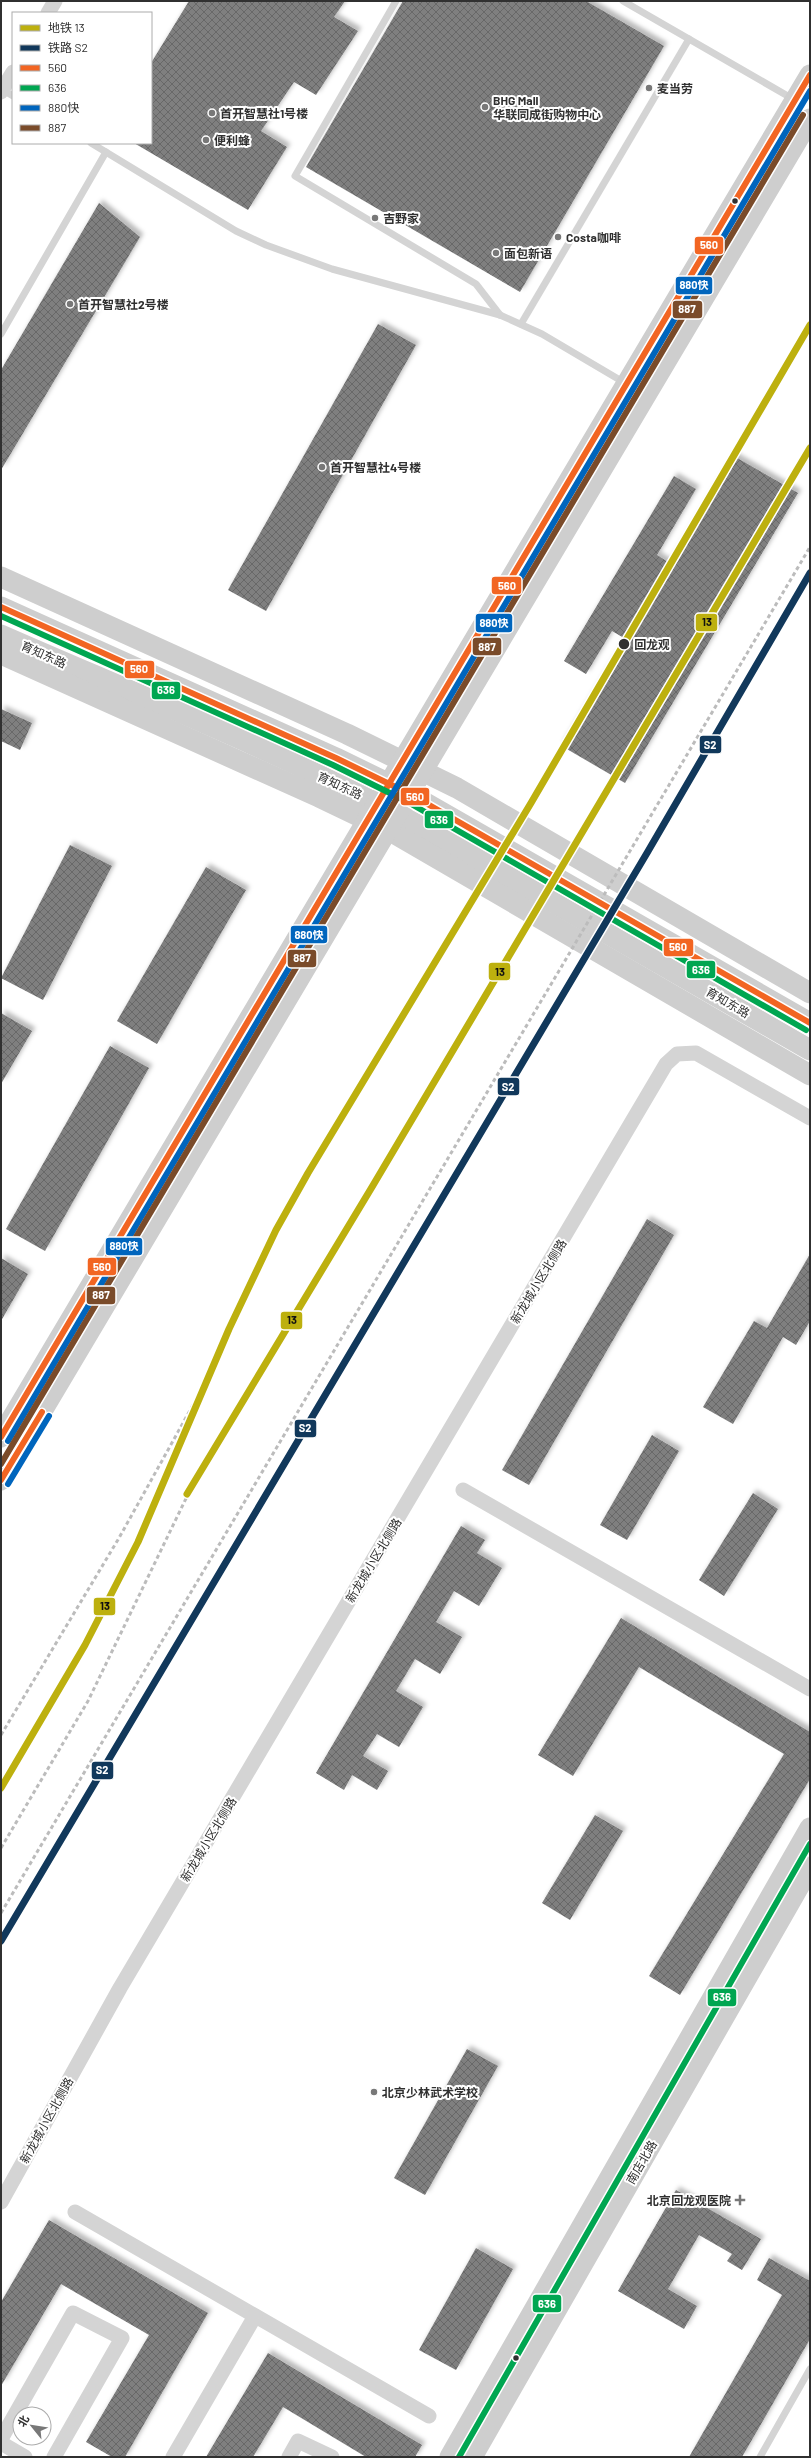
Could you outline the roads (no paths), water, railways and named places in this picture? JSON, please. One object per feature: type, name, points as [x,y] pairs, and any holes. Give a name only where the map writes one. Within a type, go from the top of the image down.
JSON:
[{"type":"main road","points":[[1,1437],[810,75]]},
{"type":"main road","points":[[1,1480],[810,119]]},
{"type":"main road","points":[[1,577],[347,734],[443,781],[810,993]]},
{"type":"main road","name":"育知东路","points":[[1,607],[336,758],[410,794],[810,1023]]},
{"type":"main road","name":"育知东路","points":[[1,635],[288,760],[368,798],[438,836],[810,1050]]},
{"type":"main road","points":[[1,654],[319,797],[390,831],[810,1075]]},
{"type":"main road","name":"南店北路","points":[[450,2457],[810,1828]]},
{"type":"main road","name":"南店北路","points":[[472,2457],[810,1867]]},
{"type":"street","points":[[49,12],[55,1]]},
{"type":"street","points":[[6,93],[12,75]]},
{"type":"street","name":"新龙城小区北侧路","points":[[1,2202],[120,1988],[666,1064],[676,1054],[696,1053],[810,1118]]},
{"type":"street","points":[[462,1490],[810,1689]]},
{"type":"street","points":[[75,2212],[429,2416]]},
{"type":"street","points":[[1,2439],[73,2313],[122,2338],[54,2457]]},
{"type":"street","points":[[173,2457],[255,2316]]},
{"type":"street","points":[[289,2457],[298,2441],[332,2457]]},
{"type":"street","points":[[1,2443],[26,2457]]},
{"type":"lane","points":[[396,1],[295,176],[476,284],[500,316]]},
{"type":"lane","points":[[623,1],[795,100]]},
{"type":"lane","points":[[521,324],[689,39]]},
{"type":"lane","points":[[93,144],[236,231],[266,245],[332,269],[500,316],[521,324],[626,384]]},
{"type":"lane","points":[[1,334],[106,152]]},
{"type":"lane","points":[[760,2457],[810,2369]]},
{"type":"railway","points":[[1,1913],[810,547]]},
{"type":"railway","points":[[1,1735],[119,1538],[208,1378]]},
{"type":"railway","points":[[1,1848],[88,1701],[193,1484]]},
{"type":"metro line","name":"13","points":[[1,1788],[85,1645],[138,1542],[229,1329],[276,1230],[308,1173],[531,803],[810,325]]},
{"type":"metro line","name":"13","points":[[187,1494],[372,1187],[810,448]]},
{"type":"rail line","name":"S2","points":[[1,1941],[647,853],[810,573]]},
{"type":"place","name":"麦当劳","points":[[649,88]]},
{"type":"place","name":"BHG Mall 华联同成街购物中心","points":[[485,107]]},
{"type":"place","name":"首开智慧社1号楼","points":[[212,113]]},
{"type":"place","name":"便利蜂","points":[[206,140]]},
{"type":"place","name":"吉野家","points":[[375,218]]},
{"type":"place","name":"Costa咖啡","points":[[558,237]]},
{"type":"place","name":"面包新语","points":[[496,253]]},
{"type":"place","name":"首开智慧社2号楼","points":[[70,304]]},
{"type":"place","name":"首开智慧社4号楼","points":[[322,467]]},
{"type":"place","name":"回龙观","points":[[624,644]]},
{"type":"place","name":"北京少林武术学校","points":[[374,2092]]},
{"type":"place","name":"北京回龙观医院","points":[[740,2200]]}]
